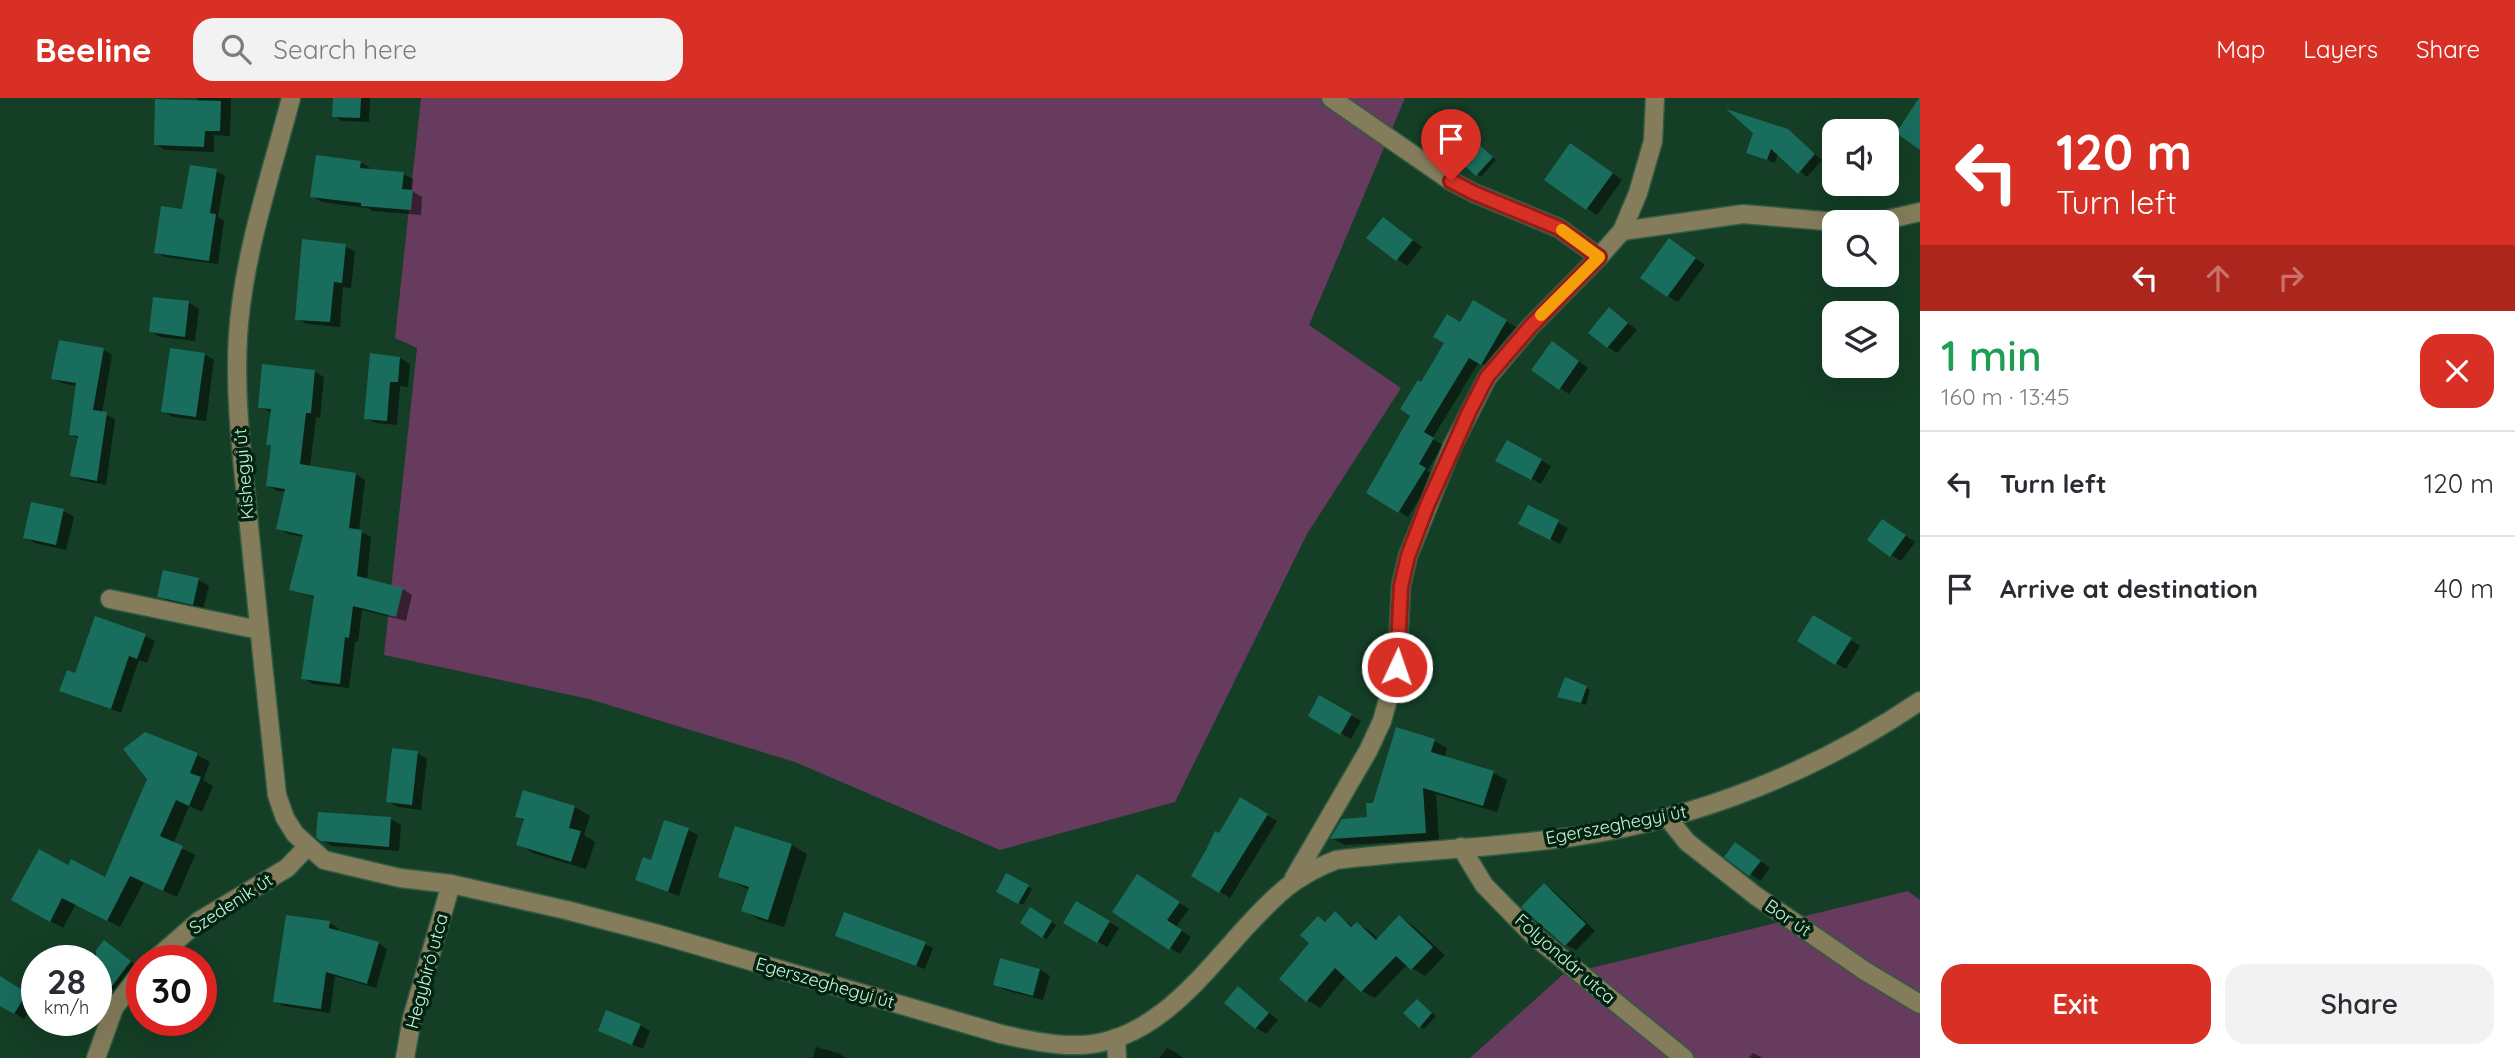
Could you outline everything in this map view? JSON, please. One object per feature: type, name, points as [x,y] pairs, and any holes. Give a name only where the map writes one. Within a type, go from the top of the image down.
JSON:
[{"type":"street","name":"Kishegyi út","points":[[291,98],[241,303],[237,390],[277,795],[285,818],[307,847]]},
{"type":"street","points":[[1331,98],[1451,181],[1559,228],[1599,257]]},
{"type":"street","name":"Egerszeghegyi út","points":[[1292,881],[1368,751],[1382,721],[1397,667],[1401,586],[1408,556],[1469,412],[1487,377],[1530,327],[1622,230],[1638,193],[1653,141],[1655,98]]},
{"type":"street","points":[[1899,217],[1920,212]]},
{"type":"street","points":[[1622,230],[1743,214],[1822,221]]},
{"type":"street","points":[[110,599],[259,630]]},
{"type":"street","name":"Egerszeghegyi út","points":[[307,847],[324,860],[343,866],[400,878],[451,884],[566,910],[658,934],[1001,1034],[1033,1041],[1082,1045],[1115,1038],[1157,1017],[1183,996],[1275,896],[1292,881],[1315,868],[1336,860],[1580,836],[1667,817],[1710,805],[1807,766],[1887,723],[1920,701]]},
{"type":"street","name":"Bor út","points":[[1667,817],[1686,842],[1756,896],[1865,971],[1920,1004]]},
{"type":"street","name":"Szedenik út","points":[[171,945],[199,921],[287,868],[307,847]]},
{"type":"street","name":"Folyondár utca","points":[[1461,848],[1484,884],[1533,935],[1684,1058]]},
{"type":"street","name":"Hegybíró utca","points":[[405,1058],[412,1018],[451,884]]},
{"type":"street","points":[[96,1058],[114,1008],[126,992]]},
{"type":"street","points":[[1115,1038],[1117,1058]]},
{"type":"shaded area","points":[[421,98],[1405,98],[1309,325],[1401,388],[1307,534],[1175,802],[1000,850],[795,762],[589,699],[384,655],[417,348],[395,338]]},
{"type":"shaded area","points":[[1908,891],[1920,900],[1920,1058],[1470,1058],[1578,961],[1587,969]]},
{"type":"building","points":[[333,98],[361,98],[360,118],[332,117]]},
{"type":"building","points":[[1920,98],[1920,150],[1899,135],[1899,128]]},
{"type":"building","points":[[155,99],[221,101],[220,131],[205,131],[204,147],[154,145]]},
{"type":"building","points":[[1726,109],[1788,129],[1815,154],[1798,174],[1771,149],[1767,160],[1746,153],[1753,133]]},
{"type":"building","points":[[1474,140],[1493,157],[1476,176],[1457,159]]},
{"type":"building","points":[[1570,143],[1613,173],[1586,210],[1544,180]]},
{"type":"building","points":[[316,155],[361,161],[360,168],[404,172],[402,189],[413,190],[411,210],[361,206],[361,203],[310,197]]},
{"type":"building","points":[[190,165],[217,169],[210,213],[216,214],[209,261],[154,253],[161,206],[182,209]]},
{"type":"building","points":[[1383,217],[1413,240],[1396,261],[1366,238]]},
{"type":"building","points":[[1669,238],[1696,258],[1667,297],[1640,278]]},
{"type":"building","points":[[302,239],[346,244],[342,283],[334,282],[330,322],[295,320]]},
{"type":"building","points":[[153,297],[189,301],[185,337],[149,332]]},
{"type":"building","points":[[1473,300],[1507,320],[1481,365],[1469,358],[1424,432],[1434,438],[1419,464],[1426,468],[1398,513],[1366,493],[1410,416],[1400,409],[1418,380],[1421,382],[1444,343],[1433,337],[1447,314],[1460,322]]},
{"type":"building","points":[[1609,307],[1628,323],[1607,348],[1588,333]]},
{"type":"building","points":[[59,340],[104,348],[93,410],[107,412],[97,481],[70,476],[78,436],[69,435],[76,383],[51,379]]},
{"type":"building","points":[[1552,341],[1579,361],[1559,390],[1531,370]]},
{"type":"building","points":[[170,348],[205,353],[196,417],[161,412]]},
{"type":"building","points":[[370,353],[400,357],[398,382],[390,382],[387,421],[364,419]]},
{"type":"building","points":[[262,364],[315,370],[311,413],[306,413],[300,464],[356,473],[349,528],[362,530],[357,576],[403,588],[396,617],[353,606],[349,638],[345,637],[340,684],[301,679],[314,596],[289,590],[303,535],[276,529],[285,489],[266,486],[271,445],[266,445],[271,409],[258,408]]},
{"type":"building","points":[[1507,440],[1542,459],[1531,480],[1495,461]]},
{"type":"building","points":[[31,502],[64,509],[56,545],[23,538]]},
{"type":"building","points":[[1528,505],[1559,520],[1550,540],[1518,524]]},
{"type":"building","points":[[1882,519],[1906,535],[1890,557],[1867,540]]},
{"type":"building","points":[[163,570],[199,578],[193,605],[157,597]]},
{"type":"building","points":[[1813,615],[1852,638],[1835,665],[1797,641]]},
{"type":"building","points":[[95,616],[146,634],[137,659],[129,656],[111,709],[59,691],[67,670],[75,673]]},
{"type":"building","points":[[1565,677],[1587,686],[1581,703],[1557,697]]},
{"type":"building","points":[[1319,695],[1352,714],[1340,735],[1308,716]]},
{"type":"building","points":[[1396,727],[1435,739],[1431,752],[1494,771],[1483,806],[1423,788],[1426,833],[1330,839],[1342,819],[1367,817],[1366,803],[1373,803]]},
{"type":"building","points":[[145,732],[198,753],[190,773],[201,777],[189,806],[176,800],[160,836],[183,846],[163,891],[130,876],[107,921],[62,898],[50,922],[11,900],[39,849],[68,865],[71,859],[105,877],[147,779],[123,749]]},
{"type":"building","points":[[392,748],[418,751],[412,805],[386,802]]},
{"type":"building","points":[[523,790],[575,806],[569,828],[581,831],[571,862],[516,845],[524,819],[515,817]]},
{"type":"building","points":[[1240,797],[1268,814],[1219,893],[1191,876],[1215,831],[1219,833]]},
{"type":"building","points":[[318,812],[391,817],[389,847],[320,841],[316,837]]},
{"type":"building","points":[[664,820],[689,828],[668,892],[635,880],[643,857],[651,860]]},
{"type":"building","points":[[735,826],[792,844],[768,920],[741,911],[749,887],[718,877]]},
{"type":"building","points":[[1735,842],[1761,861],[1749,876],[1724,857]]},
{"type":"building","points":[[1006,873],[1029,885],[1018,904],[996,892]]},
{"type":"building","points":[[1137,874],[1180,902],[1167,920],[1182,930],[1169,950],[1112,912]]},
{"type":"building","points":[[1544,883],[1586,924],[1565,946],[1521,907]]},
{"type":"building","points":[[1076,901],[1110,921],[1097,943],[1063,923]]},
{"type":"building","points":[[1030,907],[1052,921],[1042,938],[1020,923]]},
{"type":"building","points":[[1335,911],[1351,927],[1357,922],[1376,940],[1399,915],[1433,947],[1411,970],[1396,956],[1361,992],[1335,968],[1306,1002],[1279,979],[1309,943],[1300,935],[1318,916],[1325,922]]},
{"type":"building","points":[[844,912],[926,942],[916,966],[835,936]]},
{"type":"building","points":[[286,915],[330,921],[329,928],[379,942],[367,984],[326,972],[321,1009],[273,1002]]},
{"type":"building","points":[[112,946],[126,957],[126,968],[112,986]]},
{"type":"building","points":[[1000,958],[1040,969],[1033,996],[993,985]]},
{"type":"building","points":[[0,976],[21,989],[21,1003],[14,1014],[0,1006]]},
{"type":"building","points":[[1238,986],[1269,1013],[1255,1029],[1224,1003]]},
{"type":"building","points":[[1417,999],[1432,1013],[1419,1028],[1403,1013]]},
{"type":"building","points":[[606,1010],[641,1024],[632,1045],[598,1031]]},
{"type":"slow traffic","points":[[1541,315],[1599,257],[1562,230]]},
{"type":"route","points":[[1397,667],[1401,586],[1408,556],[1469,412],[1487,377],[1530,327],[1599,257],[1559,228],[1451,181]]}]
